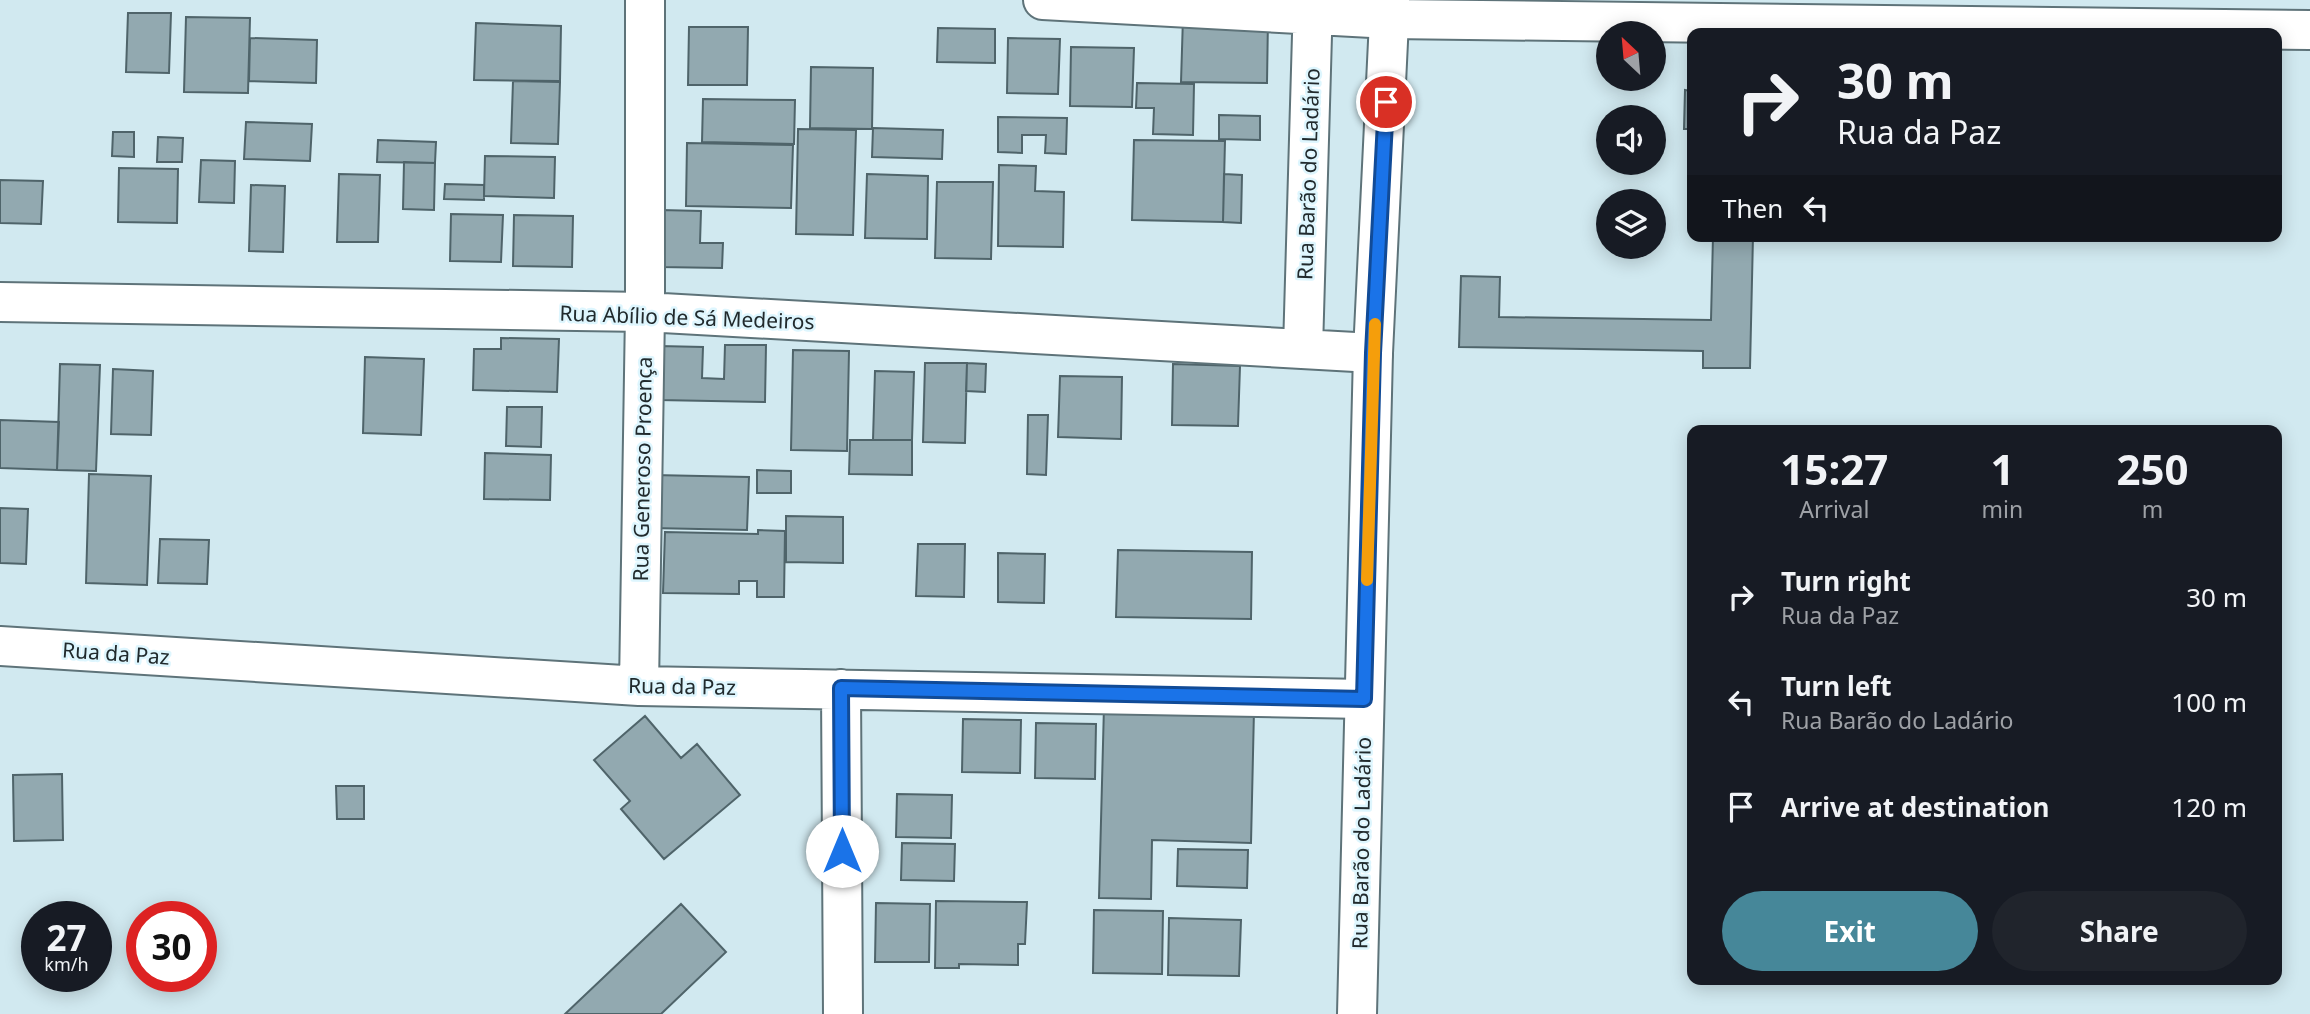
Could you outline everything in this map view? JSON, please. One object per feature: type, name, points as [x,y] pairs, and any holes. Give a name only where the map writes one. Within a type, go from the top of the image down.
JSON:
[{"type":"street","name":"Rua Generoso Proença","points":[[639,685],[645,313],[645,0]]},
{"type":"street","points":[[1043,0],[2222,28]]},
{"type":"street","name":"Rua Barão do Ladário","points":[[1303,349],[1313,7]]},
{"type":"street","name":"Rua Barão do Ladário","points":[[1357,1014],[1373,353],[1390,9]]},
{"type":"street","points":[[2282,29],[2310,30]]},
{"type":"street","name":"Rua Abílio de Sá Medeiros","points":[[0,302],[645,313],[1373,353]]},
{"type":"street","name":"Rua da Paz","points":[[0,646],[639,685],[1364,699]]},
{"type":"street","points":[[841,688],[843,1014]]},
{"type":"building","points":[[128,13],[171,13],[169,73],[126,72]]},
{"type":"building","points":[[186,17],[250,18],[248,93],[184,92]]},
{"type":"building","points":[[1183,17],[1268,18],[1267,83],[1181,82]]},
{"type":"building","points":[[476,23],[561,26],[560,81],[474,80]]},
{"type":"building","points":[[689,27],[748,27],[747,85],[688,85]]},
{"type":"building","points":[[938,28],[995,29],[995,63],[937,62]]},
{"type":"building","points":[[250,38],[317,40],[316,83],[249,81]]},
{"type":"building","points":[[1008,38],[1060,39],[1058,94],[1007,93]]},
{"type":"building","points":[[1071,47],[1134,48],[1132,107],[1070,106]]},
{"type":"building","points":[[811,67],[873,68],[872,129],[810,128]]},
{"type":"building","points":[[513,81],[560,82],[558,144],[511,143]]},
{"type":"building","points":[[1137,83],[1194,84],[1193,135],[1153,134],[1154,108],[1136,108]]},
{"type":"building","points":[[1685,90],[1687,129],[1684,129]]},
{"type":"building","points":[[703,99],[795,100],[794,144],[702,142]]},
{"type":"building","points":[[1219,115],[1260,116],[1260,140],[1219,139]]},
{"type":"building","points":[[998,117],[1067,118],[1066,154],[1045,153],[1046,135],[1022,135],[1022,153],[998,152]]},
{"type":"building","points":[[246,122],[312,124],[310,161],[244,159]]},
{"type":"building","points":[[873,128],[943,130],[942,159],[872,157]]},
{"type":"building","points":[[798,129],[856,130],[853,235],[796,234]]},
{"type":"building","points":[[113,132],[134,132],[134,157],[112,156]]},
{"type":"building","points":[[158,137],[183,138],[182,162],[157,162]]},
{"type":"building","points":[[378,140],[436,142],[435,163],[377,162]]},
{"type":"building","points":[[1134,140],[1225,141],[1223,222],[1132,220]]},
{"type":"building","points":[[687,143],[793,145],[791,208],[686,206]]},
{"type":"building","points":[[485,156],[555,157],[554,198],[484,196]]},
{"type":"building","points":[[201,160],[235,161],[234,203],[199,202]]},
{"type":"building","points":[[404,162],[435,163],[434,210],[403,209]]},
{"type":"building","points":[[999,165],[1036,166],[1035,191],[1064,192],[1063,247],[998,246]]},
{"type":"building","points":[[119,168],[178,169],[177,223],[118,222]]},
{"type":"building","points":[[339,174],[380,175],[378,242],[337,242]]},
{"type":"building","points":[[867,174],[928,176],[927,239],[865,238]]},
{"type":"building","points":[[1224,174],[1242,175],[1241,223],[1223,222]]},
{"type":"building","points":[[0,180],[43,181],[41,224],[0,223]]},
{"type":"building","points":[[937,182],[993,182],[991,259],[935,258]]},
{"type":"building","points":[[445,184],[484,185],[484,200],[444,199]]},
{"type":"building","points":[[251,185],[285,186],[283,252],[249,251]]},
{"type":"building","points":[[661,210],[701,211],[700,243],[723,243],[722,268],[660,267]]},
{"type":"building","points":[[451,214],[503,215],[501,262],[450,261]]},
{"type":"building","points":[[514,215],[573,216],[572,267],[513,266]]},
{"type":"building","points":[[1713,242],[1753,242],[1750,368],[1703,368],[1703,351],[1459,347],[1461,276],[1500,277],[1499,317],[1711,320]]},
{"type":"building","points":[[501,338],[559,339],[557,392],[473,390],[474,349],[501,349]]},
{"type":"building","points":[[725,345],[766,345],[765,402],[659,400],[660,346],[703,347],[702,378],[724,379]]},
{"type":"building","points":[[793,350],[849,351],[847,451],[791,450]]},
{"type":"building","points":[[365,357],[424,359],[421,435],[363,433]]},
{"type":"building","points":[[925,363],[967,363],[965,443],[923,442]]},
{"type":"building","points":[[967,363],[986,364],[985,392],[966,391]]},
{"type":"building","points":[[60,364],[100,365],[96,471],[57,470]]},
{"type":"building","points":[[1173,364],[1240,366],[1238,426],[1172,425]]},
{"type":"building","points":[[113,369],[153,371],[151,435],[111,434]]},
{"type":"building","points":[[875,371],[914,372],[912,440],[873,440]]},
{"type":"building","points":[[1060,376],[1122,377],[1121,439],[1058,437]]},
{"type":"building","points":[[507,407],[542,407],[541,447],[506,446]]},
{"type":"building","points":[[1028,415],[1048,415],[1046,475],[1027,474]]},
{"type":"building","points":[[0,420],[59,422],[57,470],[0,468]]},
{"type":"building","points":[[850,440],[912,440],[912,475],[849,474]]},
{"type":"building","points":[[485,453],[551,455],[550,500],[484,499]]},
{"type":"building","points":[[757,470],[791,471],[791,493],[757,493]]},
{"type":"building","points":[[89,474],[151,476],[147,585],[86,583]]},
{"type":"building","points":[[653,475],[749,477],[747,530],[651,528]]},
{"type":"building","points":[[0,508],[28,509],[26,564],[0,563]]},
{"type":"building","points":[[786,516],[843,517],[843,563],[786,562]]},
{"type":"building","points":[[758,530],[785,531],[784,597],[757,597],[757,581],[739,581],[739,594],[663,593],[665,532],[758,534]]},
{"type":"building","points":[[160,539],[209,540],[207,584],[158,583]]},
{"type":"building","points":[[918,544],[965,544],[964,597],[916,596]]},
{"type":"building","points":[[1118,550],[1252,552],[1251,619],[1116,617]]},
{"type":"building","points":[[998,553],[1045,554],[1044,603],[998,602]]},
{"type":"building","points":[[1104,706],[1254,710],[1251,843],[1152,840],[1151,899],[1099,898]]},
{"type":"building","points":[[645,716],[681,758],[697,744],[740,795],[664,859],[621,809],[630,801],[594,760]]},
{"type":"building","points":[[963,719],[1021,720],[1020,773],[962,772]]},
{"type":"building","points":[[1036,723],[1096,724],[1095,779],[1035,778]]},
{"type":"building","points":[[62,774],[63,840],[14,841],[13,775]]},
{"type":"building","points":[[336,786],[364,786],[364,819],[337,819]]},
{"type":"building","points":[[897,794],[952,795],[951,838],[896,837]]},
{"type":"building","points":[[902,843],[955,844],[954,881],[901,880]]},
{"type":"building","points":[[1178,849],[1248,850],[1247,888],[1177,886]]},
{"type":"building","points":[[936,901],[1027,902],[1025,944],[1018,944],[1018,965],[959,964],[959,968],[935,968]]},
{"type":"building","points":[[876,903],[930,904],[929,962],[875,962]]},
{"type":"building","points":[[681,904],[726,952],[661,1014],[565,1014]]},
{"type":"building","points":[[1094,910],[1163,911],[1162,974],[1093,973]]},
{"type":"building","points":[[1169,918],[1241,920],[1239,976],[1168,975]]},
{"type":"slow traffic","points":[[1367,580],[1375,324]]},
{"type":"route","points":[[842,851],[841,688],[1364,699],[1373,353],[1386,102]]}]
